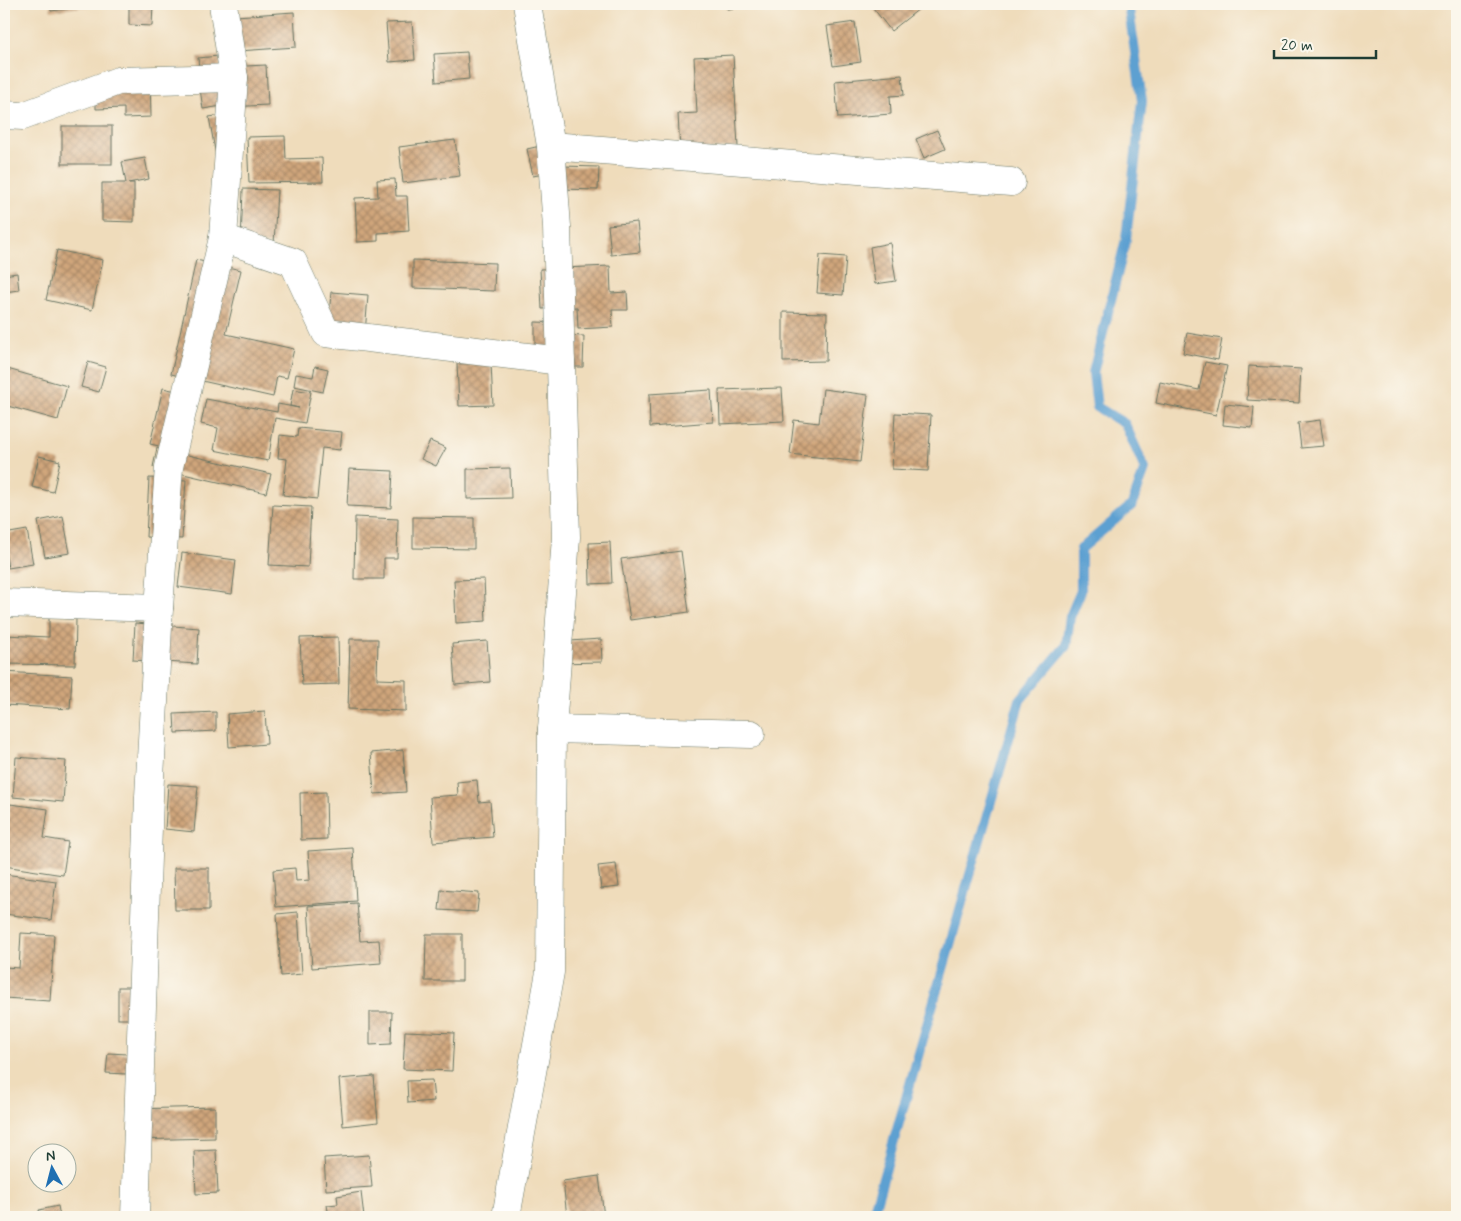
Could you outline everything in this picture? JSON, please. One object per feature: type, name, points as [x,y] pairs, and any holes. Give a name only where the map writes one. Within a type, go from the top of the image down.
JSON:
[{"type":"street","points":[[135,1217],[149,797],[158,608],[170,467],[223,238],[234,78],[223,4]]},
{"type":"street","points":[[506,1217],[550,972],[552,729],[566,538],[557,227],[551,146],[527,4]]},
{"type":"street","points":[[4,115],[23,116],[118,81],[234,78]]},
{"type":"street","points":[[551,146],[1011,182]]},
{"type":"street","points":[[223,238],[293,262],[326,334],[561,361]]},
{"type":"street","points":[[4,603],[158,608]]},
{"type":"street","points":[[552,729],[751,734]]},
{"type":"building","points":[[50,4],[89,4],[89,6],[51,11]]},
{"type":"building","points":[[129,4],[153,4],[152,26],[129,25]]},
{"type":"building","points":[[726,4],[762,4],[762,5],[727,9]]},
{"type":"building","points":[[870,4],[923,4],[924,5],[891,31]]},
{"type":"building","points":[[294,12],[296,47],[224,52],[221,17]]},
{"type":"building","points":[[412,22],[415,60],[389,62],[386,23]]},
{"type":"building","points":[[855,22],[861,62],[833,66],[827,26]]},
{"type":"building","points":[[467,52],[469,79],[436,82],[434,54]]},
{"type":"building","points":[[733,55],[738,147],[680,151],[678,114],[697,113],[694,57]]},
{"type":"building","points":[[219,56],[221,78],[200,79],[198,58]]},
{"type":"building","points":[[266,65],[268,105],[228,107],[226,67]]},
{"type":"building","points":[[902,75],[904,95],[890,96],[891,114],[838,118],[835,81]]},
{"type":"building","points":[[150,76],[151,117],[124,118],[124,108],[96,109],[96,77]]},
{"type":"building","points":[[219,86],[222,106],[203,109],[200,89]]},
{"type":"building","points":[[229,114],[216,156],[209,117]]},
{"type":"building","points":[[62,126],[112,126],[112,164],[62,164]]},
{"type":"building","points":[[937,130],[945,149],[924,158],[916,139]]},
{"type":"building","points":[[285,136],[286,159],[322,158],[323,182],[249,183],[247,137]]},
{"type":"building","points":[[455,140],[460,176],[403,183],[399,147]]},
{"type":"building","points":[[549,144],[554,172],[533,176],[527,149]]},
{"type":"building","points":[[145,158],[149,179],[128,183],[134,183],[134,222],[102,221],[102,183],[126,183],[122,162]]},
{"type":"building","points":[[562,166],[599,167],[598,190],[561,189]]},
{"type":"building","points":[[395,179],[396,196],[407,196],[409,231],[378,233],[378,241],[357,242],[355,198],[378,197],[377,180]]},
{"type":"building","points":[[243,189],[277,190],[274,244],[241,243]]},
{"type":"building","points":[[637,222],[640,252],[611,255],[608,225]]},
{"type":"building","points":[[890,243],[896,281],[875,284],[870,247]]},
{"type":"building","points":[[57,250],[103,260],[92,310],[46,300]]},
{"type":"building","points":[[820,255],[846,257],[843,295],[817,293]]},
{"type":"building","points":[[196,260],[241,270],[226,334],[294,349],[287,378],[277,376],[273,397],[171,374]]},
{"type":"building","points":[[413,260],[495,263],[494,291],[413,288]]},
{"type":"building","points":[[610,266],[611,293],[627,292],[628,310],[612,310],[613,327],[578,329],[577,307],[542,309],[540,269]]},
{"type":"building","points":[[17,273],[19,290],[4,292],[4,275]]},
{"type":"building","points":[[331,292],[368,295],[365,334],[328,331]]},
{"type":"building","points":[[783,312],[827,313],[826,361],[783,362]]},
{"type":"building","points":[[535,322],[562,323],[562,335],[584,336],[583,367],[535,367]]},
{"type":"building","points":[[1187,333],[1222,339],[1218,360],[1183,353]]},
{"type":"building","points":[[88,362],[106,367],[99,392],[81,387]]},
{"type":"building","points":[[1205,362],[1227,366],[1216,415],[1156,403],[1160,382],[1199,390]]},
{"type":"building","points":[[491,363],[493,405],[459,406],[457,364]]},
{"type":"building","points":[[315,366],[328,369],[323,392],[294,386],[296,374],[313,377]]},
{"type":"building","points":[[1249,366],[1301,369],[1299,403],[1247,400]]},
{"type":"building","points":[[4,368],[67,386],[58,420],[4,405]]},
{"type":"building","points":[[163,388],[198,396],[186,452],[150,444]]},
{"type":"building","points":[[782,388],[784,421],[720,424],[719,390]]},
{"type":"building","points":[[293,389],[311,392],[305,423],[275,418],[268,461],[214,450],[218,428],[201,424],[206,399],[277,412],[278,404],[299,408],[290,406]]},
{"type":"building","points":[[823,389],[868,395],[860,462],[790,454],[794,420],[819,423]]},
{"type":"building","points":[[711,390],[713,422],[650,427],[649,394]]},
{"type":"building","points":[[1225,404],[1254,407],[1252,428],[1223,425]]},
{"type":"building","points":[[895,413],[931,415],[928,471],[892,469]]},
{"type":"building","points":[[1320,420],[1324,446],[1301,448],[1298,423]]},
{"type":"building","points":[[298,428],[342,432],[340,450],[322,448],[317,499],[283,495],[287,459],[278,458],[280,435],[297,437]]},
{"type":"building","points":[[430,441],[446,448],[436,466],[421,459]]},
{"type":"building","points":[[157,448],[271,474],[266,493],[153,467]]},
{"type":"building","points":[[39,456],[60,461],[53,492],[32,487]]},
{"type":"building","points":[[510,468],[511,498],[467,499],[467,469]]},
{"type":"building","points":[[349,469],[393,471],[391,508],[347,506]]},
{"type":"building","points":[[149,478],[186,480],[182,539],[146,537]]},
{"type":"building","points":[[273,505],[311,507],[308,567],[269,565]]},
{"type":"building","points":[[63,516],[70,553],[45,557],[38,521]]},
{"type":"building","points":[[355,517],[398,519],[397,558],[384,558],[384,579],[354,579]]},
{"type":"building","points":[[413,517],[474,518],[474,549],[413,548]]},
{"type":"building","points":[[27,530],[33,564],[8,568],[4,534]]},
{"type":"building","points":[[610,542],[612,583],[590,584],[589,543]]},
{"type":"building","points":[[681,551],[689,612],[630,620],[621,559]]},
{"type":"building","points":[[182,553],[236,560],[232,594],[178,587]]},
{"type":"building","points":[[484,579],[486,621],[456,623],[454,580]]},
{"type":"building","points":[[49,618],[76,619],[75,665],[4,664],[4,635],[49,637]]},
{"type":"building","points":[[135,623],[199,628],[197,664],[133,660]]},
{"type":"building","points":[[338,637],[339,684],[302,685],[300,638]]},
{"type":"building","points":[[350,639],[378,639],[377,679],[406,680],[406,711],[348,709]]},
{"type":"building","points":[[601,639],[602,662],[555,663],[554,642]]},
{"type":"building","points":[[487,641],[490,682],[455,685],[452,644]]},
{"type":"building","points":[[4,672],[72,676],[70,709],[4,705]]},
{"type":"building","points":[[265,711],[267,744],[229,747],[227,714]]},
{"type":"building","points":[[216,712],[216,731],[175,733],[174,714]]},
{"type":"building","points":[[403,750],[406,792],[374,794],[371,753]]},
{"type":"building","points":[[16,757],[66,761],[63,802],[13,797]]},
{"type":"building","points":[[477,780],[479,802],[490,801],[493,837],[433,842],[430,797],[458,795],[457,782]]},
{"type":"building","points":[[168,784],[198,786],[194,832],[165,829]]},
{"type":"building","points":[[326,792],[327,839],[301,840],[300,793]]},
{"type":"building","points":[[10,804],[48,809],[44,838],[68,842],[63,875],[4,866],[4,845]]},
{"type":"building","points":[[353,848],[356,901],[276,907],[273,870],[295,868],[296,881],[310,880],[308,851]]},
{"type":"building","points":[[616,864],[619,887],[601,889],[598,866]]},
{"type":"building","points":[[174,868],[209,868],[209,910],[175,910]]},
{"type":"building","points":[[4,874],[56,881],[51,920],[4,914]]},
{"type":"building","points":[[441,890],[479,893],[477,912],[439,910]]},
{"type":"building","points":[[357,903],[360,941],[379,940],[381,963],[312,968],[308,906]]},
{"type":"building","points":[[298,912],[302,974],[281,976],[277,914]]},
{"type":"building","points":[[21,933],[54,935],[50,1001],[4,998],[4,967],[19,968]]},
{"type":"building","points":[[426,934],[462,934],[462,981],[425,981]]},
{"type":"building","points":[[118,987],[142,987],[142,1019],[118,1019]]},
{"type":"building","points":[[370,1012],[392,1012],[391,1044],[370,1045]]},
{"type":"building","points":[[405,1031],[454,1033],[452,1071],[403,1069]]},
{"type":"building","points":[[108,1053],[128,1054],[126,1074],[106,1073]]},
{"type":"building","points":[[374,1076],[378,1122],[343,1126],[339,1079]]},
{"type":"building","points":[[432,1080],[434,1101],[408,1103],[407,1081]]},
{"type":"building","points":[[215,1107],[215,1138],[131,1140],[131,1109]]},
{"type":"building","points":[[216,1150],[218,1193],[196,1194],[194,1151]]},
{"type":"building","points":[[369,1155],[372,1187],[326,1190],[324,1158]]},
{"type":"building","points":[[599,1176],[604,1217],[567,1217],[563,1181]]},
{"type":"building","points":[[361,1192],[364,1217],[329,1217],[327,1205],[338,1204],[337,1196]]},
{"type":"building","points":[[58,1206],[60,1217],[40,1217],[39,1210]]},
{"type":"waterway","points":[[872,1217],[1020,700],[1066,646],[1070,617],[1081,591],[1081,549],[1132,505],[1145,469],[1125,424],[1097,407],[1093,373],[1126,239],[1142,101],[1129,10],[1131,4]]}]
